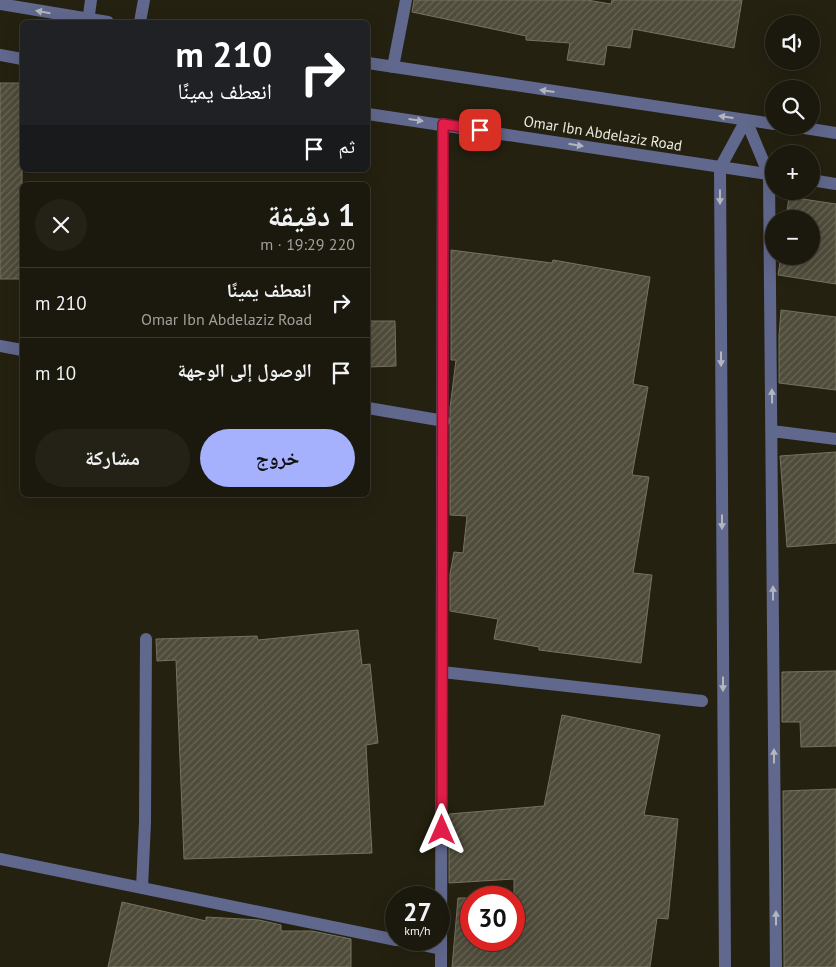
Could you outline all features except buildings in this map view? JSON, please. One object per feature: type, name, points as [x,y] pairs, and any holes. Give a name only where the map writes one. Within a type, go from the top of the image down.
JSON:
[{"type":"street","points":[[88,20],[91,0]]},
{"type":"street","points":[[140,20],[144,0]]},
{"type":"street","points":[[392,67],[406,0]]},
{"type":"street","points":[[0,4],[83,20]]},
{"type":"street","points":[[0,55],[20,59]]},
{"type":"street","points":[[370,63],[765,123]]},
{"type":"street","name":"Omar Ibn Abdelaziz Road","points":[[370,114],[765,174]]},
{"type":"street","points":[[725,967],[720,168],[746,120]]},
{"type":"street","points":[[746,120],[765,160]]},
{"type":"street","points":[[441,886],[444,421],[443,124]]},
{"type":"street","points":[[820,130],[836,133]]},
{"type":"street","points":[[820,181],[836,184]]},
{"type":"street","points":[[772,200],[776,967]]},
{"type":"street","points":[[0,346],[20,350]]},
{"type":"street","points":[[370,408],[444,421]]},
{"type":"street","points":[[772,431],[836,439]]},
{"type":"street","points":[[142,888],[145,822],[146,639]]},
{"type":"street","points":[[442,672],[702,701]]},
{"type":"street","points":[[0,860],[385,938]]},
{"type":"street","points":[[441,951],[441,967]]},
{"type":"route","points":[[442,830],[443,124],[480,130]]}]
